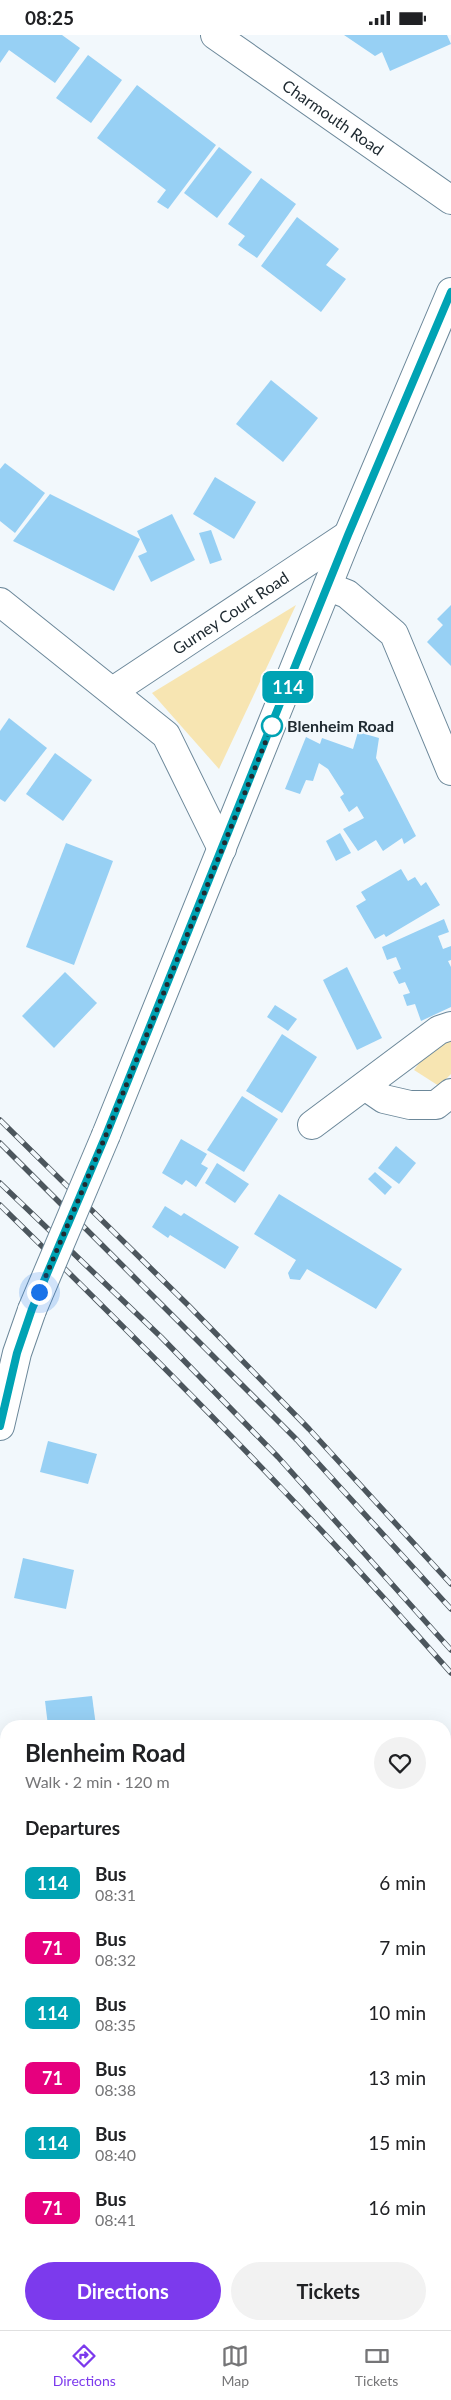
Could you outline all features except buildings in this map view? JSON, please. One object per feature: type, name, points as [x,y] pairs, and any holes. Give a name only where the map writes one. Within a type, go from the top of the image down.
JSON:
[{"type":"street","name":"Charmouth Road","points":[[215,35],[451,200]]},
{"type":"street","points":[[0,1426],[17,1353],[32,1309],[106,1135],[329,587],[348,535],[451,292]]},
{"type":"street","name":"Gurney Court Road","points":[[113,691],[348,535]]},
{"type":"street","points":[[329,587],[347,594],[394,634],[451,771]]},
{"type":"street","points":[[0,602],[166,735],[222,849]]},
{"type":"street","points":[[312,1125],[439,1030],[451,1026]]},
{"type":"street","points":[[365,1086],[384,1099],[410,1105],[436,1105],[451,1093]]},
{"type":"shaded area","points":[[296,605],[219,769],[152,693]]},
{"type":"shaded area","points":[[451,1032],[451,1074],[439,1086],[414,1070],[440,1035]]},
{"type":"railway","points":[[0,1120],[189,1306],[309,1429],[451,1584]]},
{"type":"railway","points":[[0,1143],[297,1440],[451,1609]]},
{"type":"railway","points":[[0,1183],[161,1337],[278,1457],[451,1650]]},
{"type":"railway","points":[[0,1205],[116,1319],[286,1493],[451,1673]]},
{"type":"bus line","name":"114","points":[[0,1426],[17,1353],[32,1309],[106,1135],[329,587],[348,535],[451,292]]},
{"type":"place","name":"Blenheim Road","points":[[272,726]]},
{"type":"route","points":[[39,1292],[106,1135],[272,726]]}]
